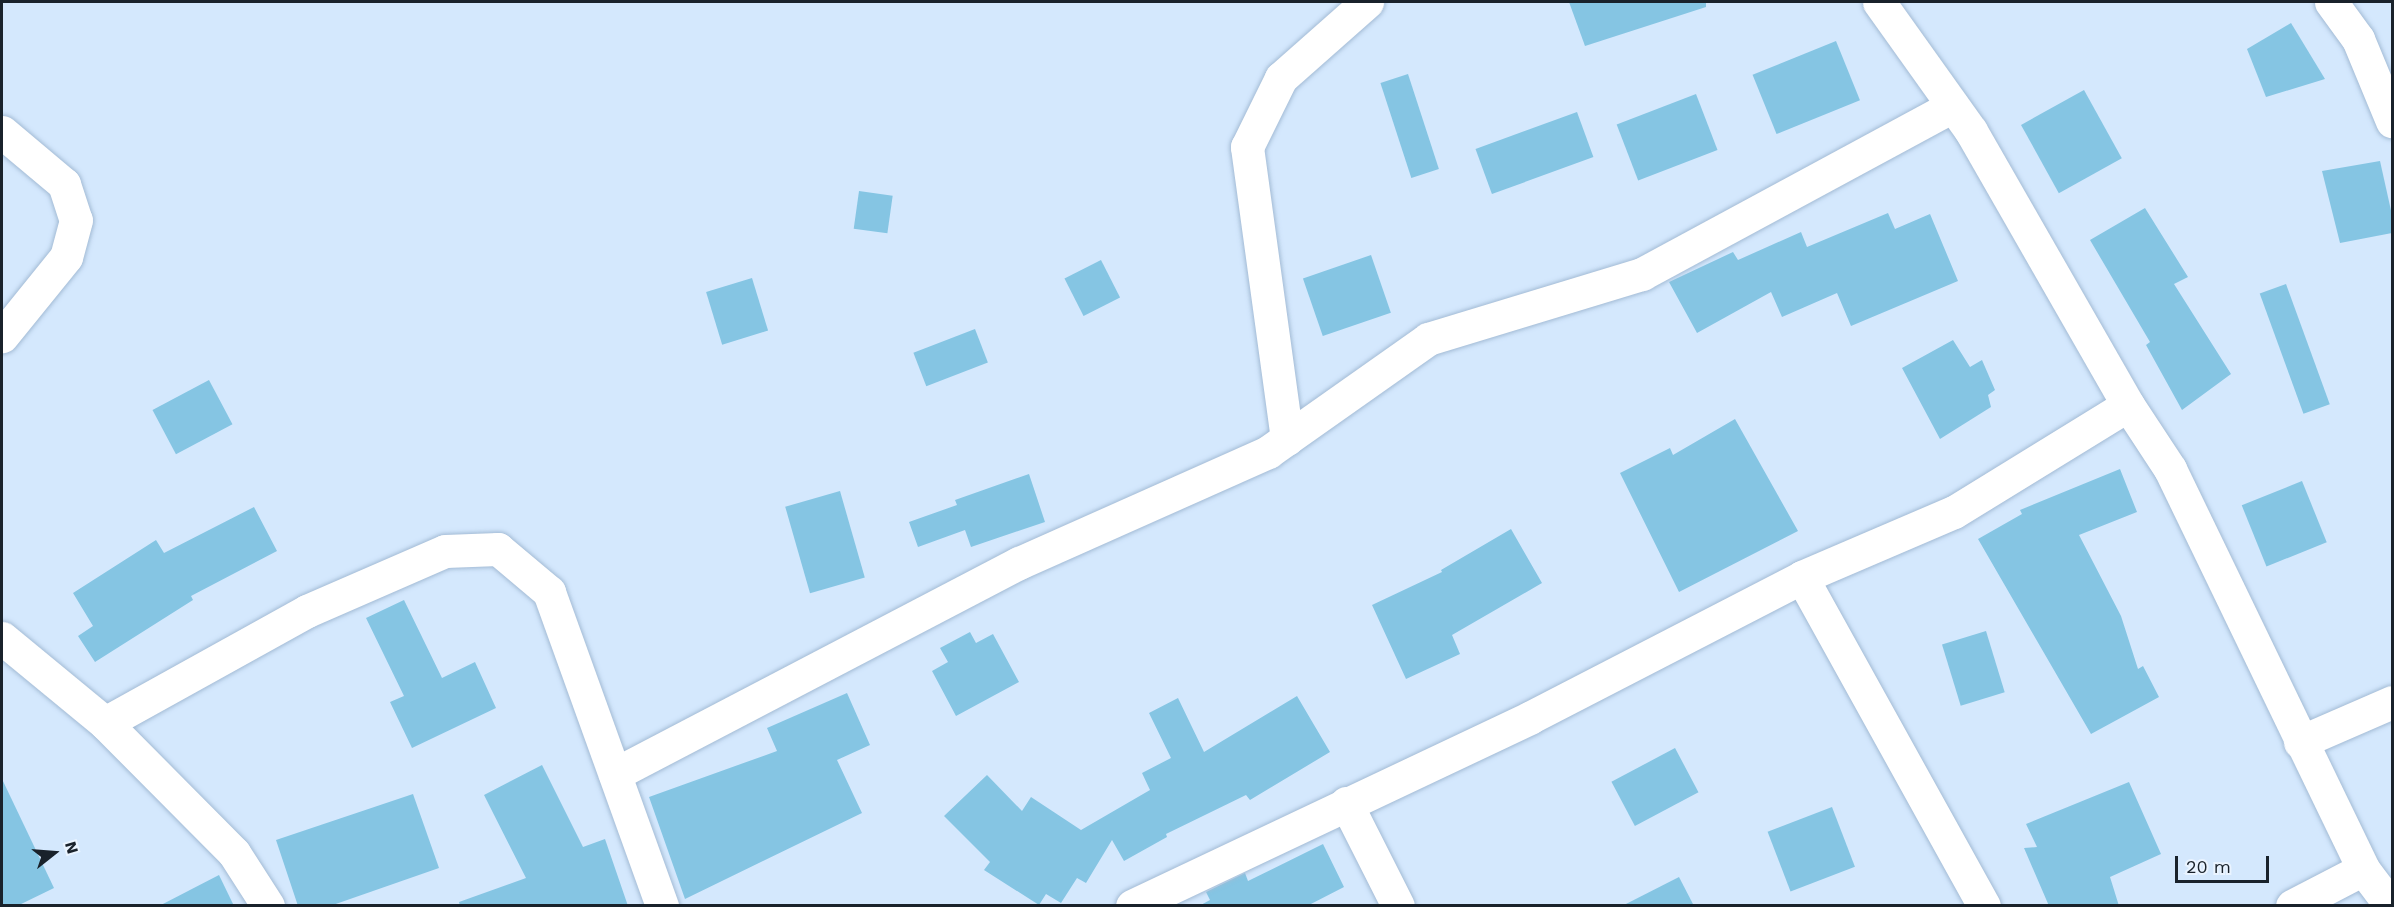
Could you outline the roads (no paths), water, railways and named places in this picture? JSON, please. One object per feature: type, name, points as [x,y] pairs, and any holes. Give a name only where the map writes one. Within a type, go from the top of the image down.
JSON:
[{"type":"street","points":[[1287,439],[1247,147],[1281,78],[1367,2]]},
{"type":"street","points":[[1879,2],[1971,131],[2128,405],[2170,469],[2363,869],[2391,906]]},
{"type":"street","points":[[2331,2],[2358,39],[2392,121]]},
{"type":"street","points":[[615,774],[1019,563],[1268,452],[1428,339],[1642,274],[1953,106]]},
{"type":"street","points":[[2,132],[64,184],[76,220],[66,257],[2,336]]},
{"type":"street","points":[[1132,906],[1531,717],[1802,577],[1954,512],[2128,405]]},
{"type":"street","points":[[105,723],[307,610],[445,551],[498,549],[549,592],[662,906]]},
{"type":"street","points":[[1802,577],[1984,906]]},
{"type":"street","points":[[2,638],[105,723],[234,853],[268,906]]},
{"type":"street","points":[[2300,742],[2392,702]]},
{"type":"street","points":[[1346,803],[1398,906]]},
{"type":"street","points":[[2292,906],[2363,869]]}]
